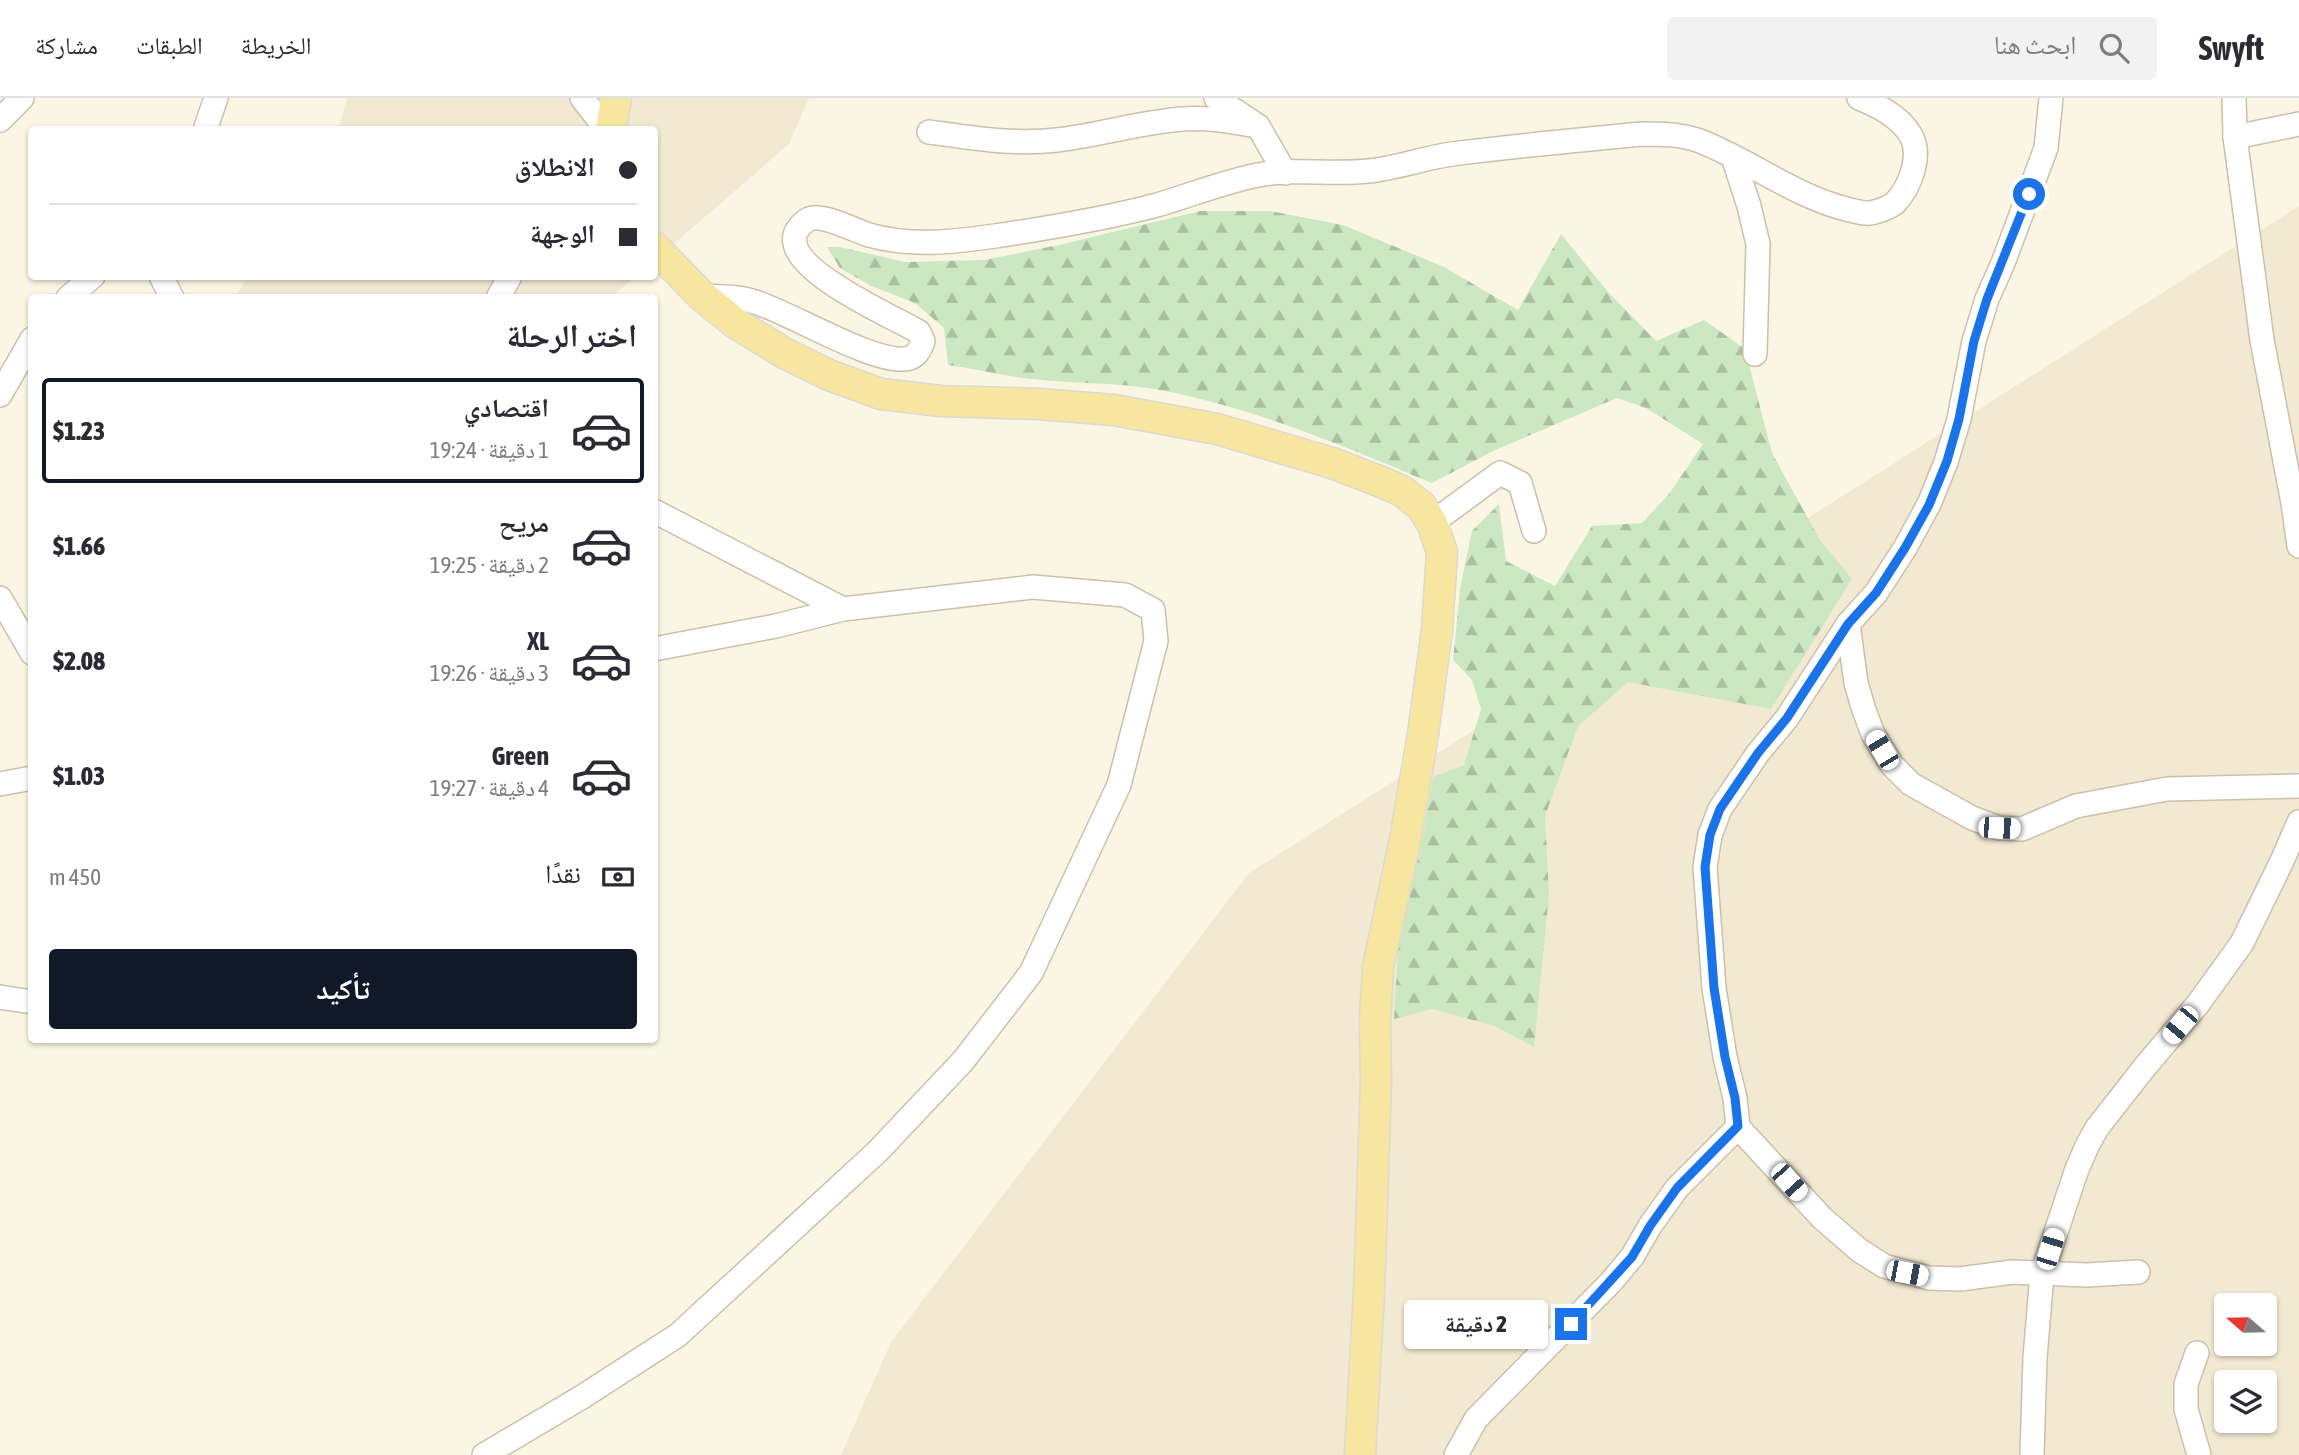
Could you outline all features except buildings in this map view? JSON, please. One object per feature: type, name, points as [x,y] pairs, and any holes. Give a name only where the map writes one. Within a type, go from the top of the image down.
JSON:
[{"type":"main road","points":[[610,126],[616,98]]},
{"type":"main road","points":[[658,251],[702,296],[734,322],[784,353],[829,375],[881,394],[941,401],[1114,410],[1217,429],[1332,463],[1402,491],[1421,506],[1432,523],[1442,552],[1437,630],[1405,840],[1378,967],[1369,1280],[1360,1455]]},
{"type":"street","points":[[0,120],[22,98]]},
{"type":"street","points":[[206,126],[216,98]]},
{"type":"street","points":[[582,98],[606,126]]},
{"type":"street","points":[[1216,98],[1258,126],[1285,173]]},
{"type":"street","points":[[702,296],[752,300],[863,349],[888,357],[908,359],[919,352],[923,341],[919,332],[837,287],[803,258],[796,248],[795,235],[800,226],[809,219],[821,219],[871,236],[904,242],[933,243],[995,236],[1088,220],[1156,205],[1224,182],[1262,174],[1369,171],[1459,153],[1642,134],[1668,134],[1698,141],[1797,191],[1839,207],[1869,214],[1893,205],[1908,184],[1916,160],[1912,136],[1897,119],[1875,104],[1859,98]]},
{"type":"street","points":[[2051,98],[2046,148],[1984,310],[1974,341],[1959,419],[1947,461],[1929,505],[1876,593],[1848,624],[1787,718],[1758,753],[1720,809],[1710,835],[1705,867],[1714,988],[1738,1126],[1822,1218],[1859,1250],[1884,1266],[1929,1278],[1960,1279],[2012,1272],[2138,1272]]},
{"type":"street","points":[[2234,98],[2235,137],[2262,340],[2299,546]]},
{"type":"street","points":[[929,132],[986,141],[1033,141],[1056,140],[1183,119],[1210,118],[1258,126]]},
{"type":"street","points":[[2235,137],[2299,124]]},
{"type":"street","points":[[1733,157],[1758,244],[1755,354]]},
{"type":"street","points":[[73,294],[88,280]]},
{"type":"street","points":[[0,395],[28,345]]},
{"type":"street","points":[[1432,523],[1500,473],[1520,483],[1534,531]]},
{"type":"street","points":[[658,514],[843,609]]},
{"type":"street","points":[[484,1455],[582,1397],[678,1335],[877,1152],[963,1061],[1031,974],[1119,785],[1156,641],[1153,610],[1125,595],[1033,587],[843,609],[776,626],[658,648]]},
{"type":"street","points":[[0,598],[28,646]]},
{"type":"street","points":[[1848,624],[1856,683],[1864,710],[1873,734],[1892,765],[1911,784],[1972,818],[1999,828],[2022,829],[2076,806],[2166,789],[2299,786]]},
{"type":"street","points":[[0,784],[28,779]]},
{"type":"street","points":[[2032,1455],[2035,1358],[2042,1274],[2088,1143],[2144,1068],[2198,1004],[2242,943],[2299,822]]},
{"type":"street","points":[[0,997],[28,1001]]},
{"type":"street","points":[[1456,1455],[1476,1419],[1611,1282],[1632,1257],[1677,1188],[1738,1126]]},
{"type":"street","points":[[2197,1353],[2186,1384],[2186,1409],[2199,1455]]},
{"type":"shaded area","points":[[347,98],[809,98],[789,144],[658,257],[658,126],[339,126]]},
{"type":"shaded area","points":[[2299,206],[2299,1455],[841,1455],[891,1342],[1249,873]]},
{"type":"shaded area","points":[[246,280],[631,280],[615,294],[237,294]]},
{"type":"green space","points":[[1200,211],[1270,211],[1343,225],[1444,267],[1518,310],[1561,234],[1608,292],[1656,341],[1704,320],[1745,349],[1772,453],[1820,540],[1852,579],[1771,709],[1628,682],[1578,726],[1545,816],[1549,894],[1534,1047],[1495,1026],[1432,1009],[1394,1019],[1398,952],[1433,777],[1464,765],[1481,709],[1472,680],[1453,660],[1460,589],[1472,531],[1499,504],[1506,561],[1555,586],[1592,526],[1642,523],[1669,494],[1703,444],[1646,408],[1617,398],[1493,451],[1432,483],[1298,429],[1195,398],[1144,387],[1032,379],[948,365],[944,328],[915,303],[871,286],[840,268],[827,247],[840,247],[905,262],[984,260]]},
{"type":"route","points":[[1571,1324],[1632,1257],[1677,1188],[1738,1126],[1714,988],[1705,867],[1710,835],[1720,809],[1758,753],[1787,718],[1848,624],[1876,593],[1929,505],[1947,461],[1959,419],[1974,341],[1987,299],[2029,194]]}]
